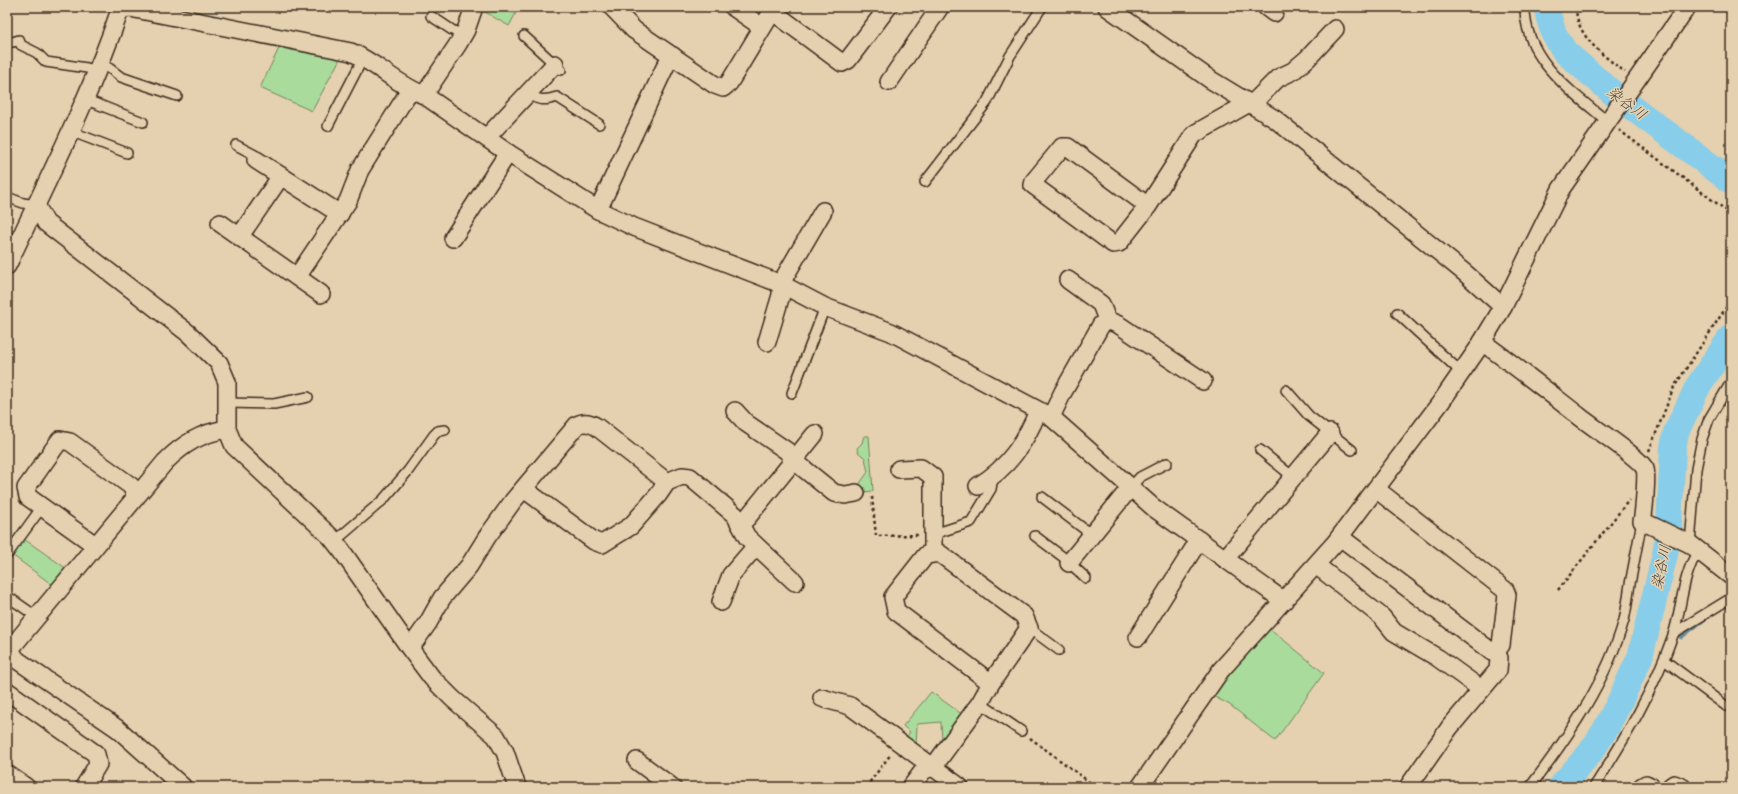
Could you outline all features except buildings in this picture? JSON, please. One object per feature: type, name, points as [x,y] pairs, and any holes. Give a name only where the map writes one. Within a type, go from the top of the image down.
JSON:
[{"type":"street","points":[[297,277],[348,201],[360,170],[417,92],[452,55],[463,35],[474,7]]},
{"type":"street","points":[[612,7],[634,30],[715,85],[723,88],[729,83],[773,9],[842,63],[848,60],[888,7]]},
{"type":"street","points":[[733,7],[762,27]]},
{"type":"street","points":[[889,82],[940,7]]},
{"type":"street","points":[[1140,787],[1221,670],[1340,537],[1461,372],[1482,342],[1502,307],[1561,189],[1687,7]]},
{"type":"street","points":[[7,266],[70,131],[121,8],[130,8],[351,52],[362,57],[417,92],[487,137],[508,153],[598,210],[634,227],[782,284],[825,307],[890,332],[1045,414],[1154,508],[1284,601]]},
{"type":"street","points":[[1114,9],[1211,80],[1275,120],[1349,178],[1465,273],[1502,307]]},
{"type":"street","points":[[1148,206],[1068,147],[1064,146],[1034,181],[1033,185],[1113,244],[1119,244],[1148,206],[1196,133],[1255,101],[1278,78],[1294,71],[1334,29]]},
{"type":"street","points":[[598,210],[666,65],[673,56]]},
{"type":"street","points":[[487,137],[527,93],[558,67]]},
{"type":"street","points":[[452,238],[508,153]]},
{"type":"street","points":[[256,160],[340,214]]},
{"type":"street","points":[[240,236],[281,176]]},
{"type":"street","points":[[36,205],[46,223],[188,333],[213,357],[223,370],[227,382],[227,429],[234,446],[334,542],[342,551],[409,647],[444,691],[496,736],[505,752],[517,787]]},
{"type":"street","points":[[767,342],[781,295],[782,284],[823,211]]},
{"type":"street","points":[[220,223],[321,294]]},
{"type":"street","points":[[1068,280],[1101,304],[1107,320],[1119,325],[1203,381]]},
{"type":"street","points":[[978,486],[993,477],[1024,442],[1063,392],[1101,325],[1107,320]]},
{"type":"street","points":[[1482,342],[1524,372],[1643,466],[1646,470],[1645,522],[1690,545],[1731,576]]},
{"type":"street","points":[[735,411],[746,423],[787,451],[793,460],[834,493],[845,495],[864,492]]},
{"type":"street","points":[[409,647],[428,623],[442,598],[469,566],[497,523],[572,431],[582,423],[592,424],[603,431],[667,482]]},
{"type":"street","points":[[173,784],[118,729],[17,660],[8,650],[165,462],[183,445],[203,435],[227,429]]},
{"type":"street","points":[[1225,559],[1330,433]]},
{"type":"street","points":[[740,524],[747,518],[815,434]]},
{"type":"street","points":[[95,545],[28,497],[26,488],[60,440],[70,442],[131,486],[136,496]]},
{"type":"street","points":[[899,469],[921,468],[933,477],[933,553]]},
{"type":"street","points":[[524,489],[594,541],[602,544],[631,526],[658,495],[667,482],[682,476],[690,477],[735,515],[747,537],[795,582]]},
{"type":"street","points":[[1069,563],[1130,488]]},
{"type":"street","points":[[1376,489],[1504,590],[1507,595],[1501,645],[1496,652]]},
{"type":"street","points":[[1340,537],[1489,650],[1496,652]]},
{"type":"street","points":[[1138,637],[1199,540]]},
{"type":"street","points":[[721,602],[728,580],[756,546]]},
{"type":"street","points":[[911,787],[923,771],[934,766],[980,703],[991,683],[1029,628],[1024,616],[939,552],[926,555],[893,597],[896,611],[991,683]]},
{"type":"street","points":[[1316,565],[1382,617],[1394,632],[1438,658],[1481,689]]},
{"type":"street","points":[[1408,787],[1450,727],[1498,670],[1499,658],[1496,652]]},
{"type":"street","points":[[7,691],[96,754],[98,764],[84,787]]},
{"type":"street","points":[[822,698],[850,706],[934,766],[960,787]]},
{"type":"street","points":[[637,761],[672,787]]},
{"type":"street","points":[[7,774],[26,787]]},
{"type":"street","points":[[1641,787],[1646,784],[1652,787]]},
{"type":"street","points":[[1670,787],[1674,784],[1682,787]]},
{"type":"lane","points":[[925,182],[987,102],[1010,56],[1042,7]]},
{"type":"lane","points":[[1525,7],[1528,31],[1533,43],[1556,78],[1609,119]]},
{"type":"lane","points":[[431,16],[452,30],[463,35]]},
{"type":"lane","points":[[524,36],[558,67]]},
{"type":"lane","points":[[7,40],[14,42],[19,40],[21,45],[36,53],[46,62],[88,68],[109,68],[126,79],[177,96]]},
{"type":"lane","points":[[328,126],[358,68],[362,57]]},
{"type":"lane","points":[[527,93],[542,101],[557,97],[599,124]]},
{"type":"lane","points":[[84,99],[143,122]]},
{"type":"lane","points":[[70,131],[127,153]]},
{"type":"lane","points":[[236,145],[255,155],[256,160]]},
{"type":"lane","points":[[7,197],[23,203],[36,205]]},
{"type":"lane","points":[[792,393],[825,307]]},
{"type":"lane","points":[[1397,313],[1461,372]]},
{"type":"lane","points":[[1594,787],[1620,747],[1645,700],[1664,660],[1674,633],[1692,562],[1690,545],[1696,469],[1702,439],[1709,419],[1731,382]]},
{"type":"lane","points":[[1286,390],[1305,412],[1352,450]]},
{"type":"lane","points":[[227,403],[274,404],[308,397]]},
{"type":"lane","points":[[334,542],[383,500],[408,471],[434,435],[438,431],[445,430]]},
{"type":"lane","points":[[1260,450],[1293,477]]},
{"type":"lane","points":[[1130,488],[1140,477],[1167,463]]},
{"type":"lane","points":[[934,534],[971,522],[991,489],[993,477]]},
{"type":"lane","points":[[1042,496],[1092,535]]},
{"type":"lane","points":[[7,555],[42,507]]},
{"type":"lane","points":[[1530,787],[1549,761],[1589,699],[1610,657],[1624,619],[1645,522]]},
{"type":"lane","points":[[1035,536],[1086,578]]},
{"type":"lane","points":[[7,596],[37,617]]},
{"type":"lane","points":[[1674,633],[1731,598]]},
{"type":"lane","points":[[1029,628],[1060,650]]},
{"type":"lane","points":[[1664,660],[1726,706]]},
{"type":"lane","points":[[980,703],[1021,731]]},
{"type":"path","points":[[1576,7],[1579,24],[1585,36],[1634,83]]},
{"type":"path","points":[[1609,119],[1731,214]]},
{"type":"path","points":[[1643,466],[1674,387],[1731,300]]},
{"type":"path","points":[[864,492],[876,536],[934,534]]},
{"type":"path","points":[[1558,590],[1631,496]]},
{"type":"path","points":[[1021,731],[1096,787]]},
{"type":"path","points":[[866,787],[900,742]]},
{"type":"green space","points":[[507,7],[516,13],[509,26],[478,8]]},
{"type":"green space","points":[[280,46],[341,57],[312,111],[260,88]]},
{"type":"green space","points":[[864,436],[869,436],[873,491],[856,493],[856,489],[868,472],[865,458],[858,452],[857,448],[862,443]]},
{"type":"green space","points":[[24,539],[67,569],[54,586],[12,555]]},
{"type":"green space","points":[[1269,628],[1324,673],[1275,741],[1230,705],[1209,694]]},
{"type":"green space","points":[[931,692],[963,715],[942,742],[941,722],[917,724],[916,746],[905,739],[910,732],[903,726]]},
{"type":"waterway","name":"染谷川","points":[[1547,7],[1554,34],[1565,52],[1614,94],[1731,181]]},
{"type":"waterway","name":"染谷川","points":[[1560,787],[1590,753],[1605,730],[1640,657],[1665,554],[1669,526],[1673,448],[1676,432],[1698,386],[1731,337]]},
{"type":"waterway","points":[[1681,637],[1707,617]]}]
